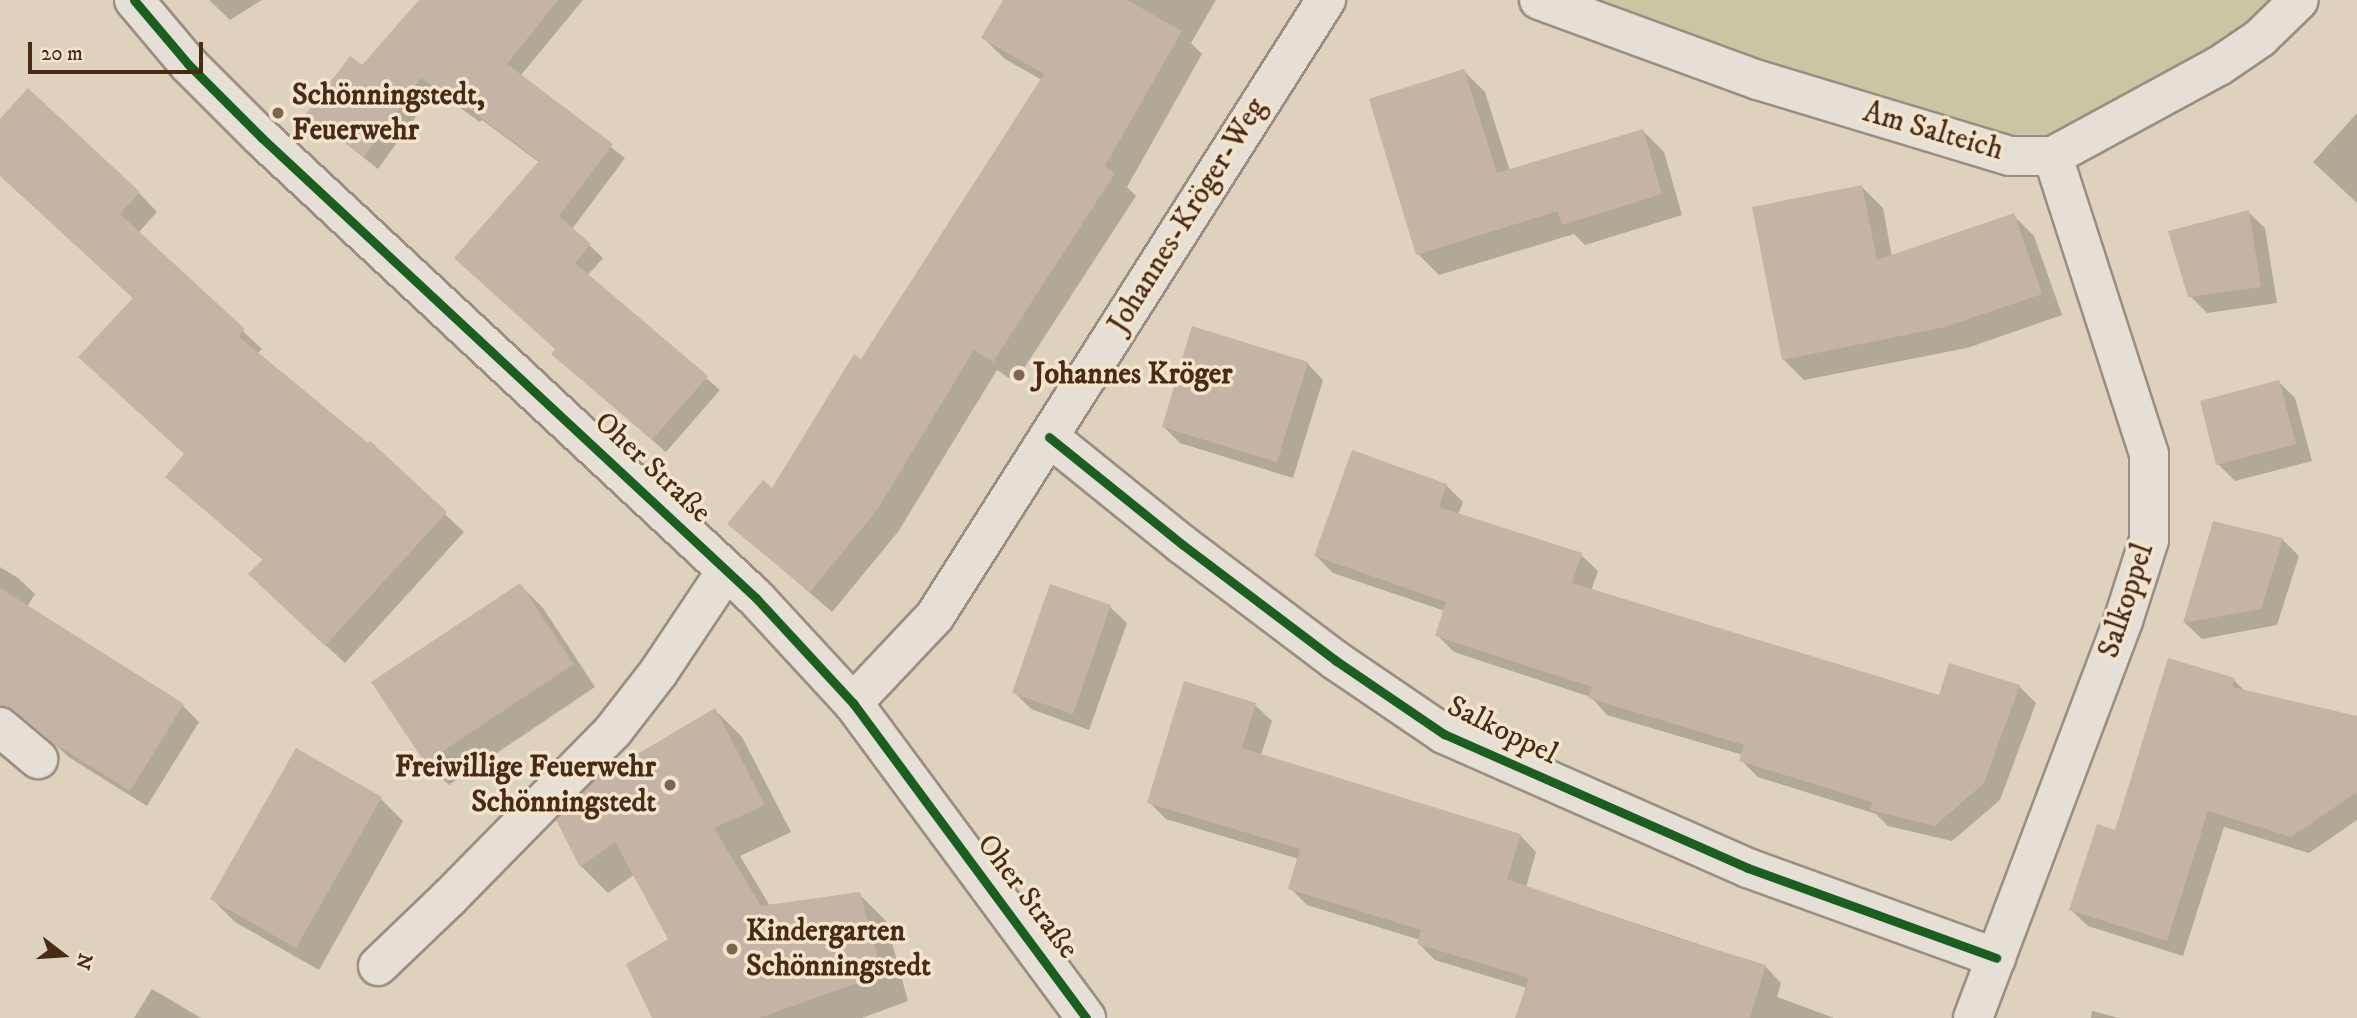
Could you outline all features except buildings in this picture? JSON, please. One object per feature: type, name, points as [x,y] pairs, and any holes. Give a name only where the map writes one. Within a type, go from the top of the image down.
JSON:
[{"type":"street","name":"Oher Straße","points":[[134,0],[188,64],[262,138],[756,598],[853,703],[1086,1018]]},
{"type":"street","name":"Johannes-Kröger-Weg","points":[[853,703],[934,616],[1326,0]]},
{"type":"street","name":"Am Salteich","points":[[1539,0],[1758,80],[2010,156],[2053,156],[2220,66],[2260,38],[2299,0]]},
{"type":"street","name":"Salkoppel","points":[[1973,1018],[2114,646],[2149,540],[2149,454],[2053,156]]},
{"type":"street","name":"Salkoppel","points":[[1049,437],[1324,652],[1444,734],[1748,868],[1996,958]]},
{"type":"street","points":[[378,966],[449,898],[613,731],[657,673],[726,570]]},
{"type":"street","points":[[0,727],[38,759]]},
{"type":"shaded area","points":[[1539,0],[2294,0],[2219,66],[2010,156]]},
{"type":"cycle path","points":[[134,0],[188,64],[262,138],[756,598],[853,703],[1086,1018]]},
{"type":"cycle path","points":[[1049,437],[1183,545],[1335,660],[1444,734],[1748,868],[1996,958]]},
{"type":"place","name":"Schönningstedt, Feuerwehr","points":[[278,113]]},
{"type":"place","name":"Johannes Kröger","points":[[1019,375]]},
{"type":"place","name":"Freiwillige Feuerwehr Schönningstedt","points":[[670,785]]},
{"type":"place","name":"Kindergarten Schönningstedt","points":[[732,949]]}]
